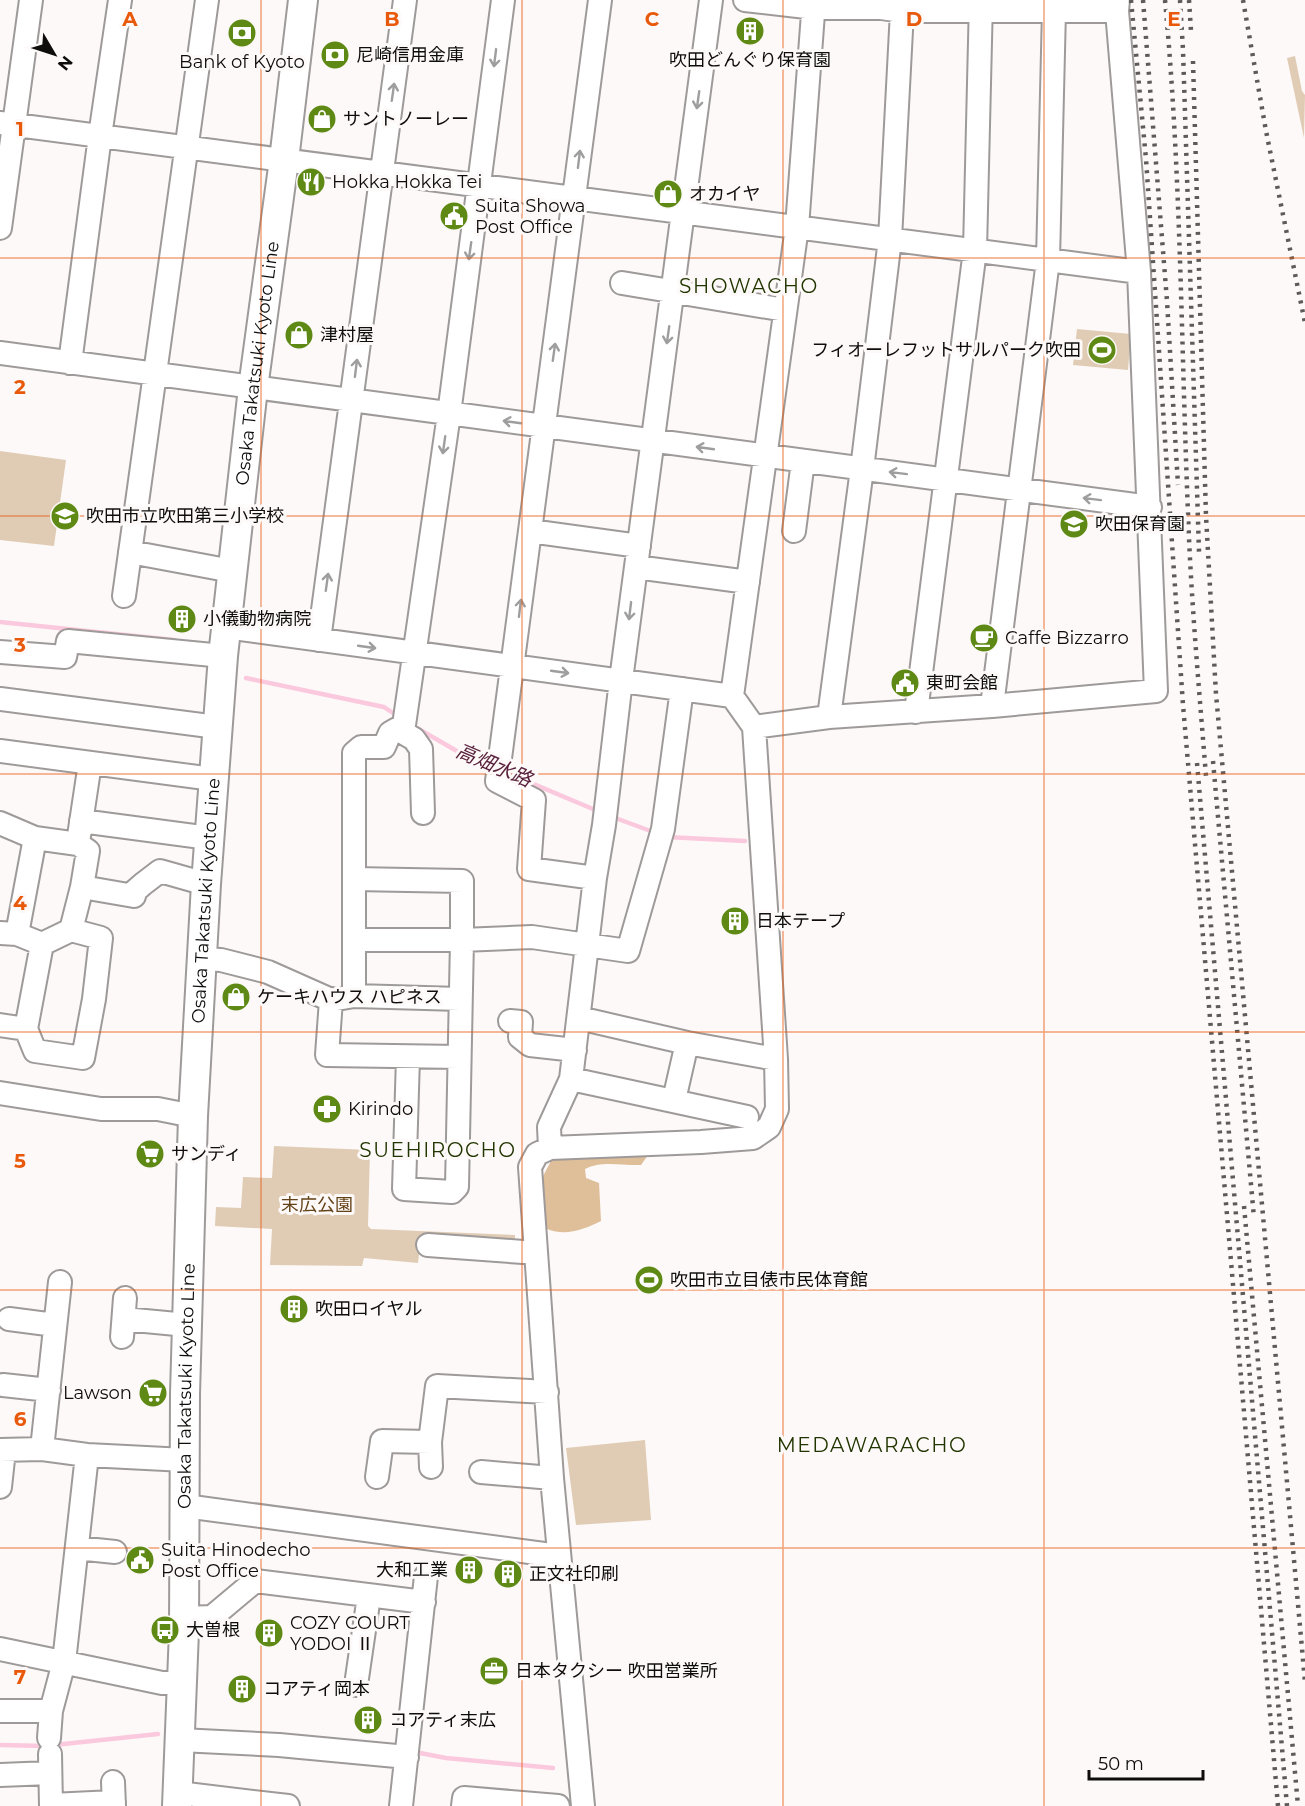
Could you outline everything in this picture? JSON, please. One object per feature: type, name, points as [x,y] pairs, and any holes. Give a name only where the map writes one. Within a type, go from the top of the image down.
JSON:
[{"type":"main road","name":"Osaka Takatsuki Kyoto Line","points":[[177,1799],[184,1618],[187,1324],[194,1116],[213,779],[222,656],[253,388],[303,0]]},
{"type":"street","points":[[0,228],[7,124],[31,0]]},
{"type":"street","points":[[70,363],[120,0]]},
{"type":"street","points":[[124,596],[207,0]]},
{"type":"street","points":[[319,640],[405,0]]},
{"type":"street","points":[[423,813],[421,749],[405,724],[503,0]]},
{"type":"street","points":[[595,878],[529,869],[534,800],[497,781],[600,0]]},
{"type":"street","points":[[550,1148],[549,1127],[571,1079],[595,878],[711,0]]},
{"type":"street","points":[[745,0],[888,6],[981,5],[1054,10],[1117,5],[1139,272],[1156,691],[992,706],[829,717],[754,727]]},
{"type":"street","points":[[583,1806],[552,1478],[529,1174],[535,1157],[543,1150],[550,1148],[753,1138],[769,1128],[777,1109],[776,1059],[754,727],[732,696],[797,227],[814,4]]},
{"type":"street","points":[[916,712],[975,250],[981,5]]},
{"type":"street","points":[[829,717],[890,239],[888,6]]},
{"type":"street","points":[[992,706],[1048,260],[1054,10]]},
{"type":"street","points":[[7,124],[1139,272]]},
{"type":"street","points":[[622,283],[785,310]]},
{"type":"street","points":[[0,353],[1150,507]]},
{"type":"street","points":[[794,531],[802,461]]},
{"type":"street","points":[[530,531],[748,582]]},
{"type":"street","points":[[130,552],[232,571]]},
{"type":"street","points":[[226,627],[732,696]]},
{"type":"street","points":[[0,652],[64,657],[68,641],[222,656]]},
{"type":"street","points":[[354,940],[462,940],[532,937],[628,951],[661,835],[681,688]]},
{"type":"street","points":[[0,699],[217,727]]},
{"type":"street","points":[[354,996],[354,753],[361,747],[384,747],[390,733],[405,724]]},
{"type":"street","points":[[0,752],[213,779]]},
{"type":"street","points":[[78,844],[90,763]]},
{"type":"street","points":[[81,821],[209,838]]},
{"type":"street","points":[[0,823],[35,838],[78,844],[88,852],[71,930]]},
{"type":"street","points":[[35,838],[9,934],[42,944],[71,930],[102,938],[94,999],[82,1058],[35,1051],[26,1029],[42,944]]},
{"type":"street","points":[[82,887],[134,896],[135,891],[143,884],[156,873],[164,870],[206,884]]},
{"type":"street","points":[[354,879],[462,881],[457,1187],[452,1192],[404,1189],[408,1057]]},
{"type":"street","points":[[202,959],[221,960],[268,972],[331,1000],[354,996],[460,999]]},
{"type":"street","points":[[331,1000],[327,1055],[459,1057]]},
{"type":"street","points":[[579,1018],[687,1043],[776,1059]]},
{"type":"street","points":[[510,1021],[521,1022],[520,1037],[530,1045],[575,1050]]},
{"type":"street","points":[[0,1025],[26,1029]]},
{"type":"street","points":[[674,1100],[687,1043]]},
{"type":"street","points":[[571,1079],[747,1117]]},
{"type":"street","points":[[0,1093],[101,1109],[158,1109],[194,1116]]},
{"type":"street","points":[[428,1245],[523,1252]]},
{"type":"street","points":[[42,1449],[60,1282]]},
{"type":"street","points":[[124,1318],[187,1324]]},
{"type":"street","points":[[9,1319],[56,1325]]},
{"type":"street","points":[[3,1385],[49,1390]]},
{"type":"street","points":[[431,1467],[430,1442],[437,1386],[547,1392]]},
{"type":"street","points":[[377,1477],[382,1432],[430,1442]]},
{"type":"street","points":[[0,1487],[2,1450],[42,1449],[87,1455],[185,1460]]},
{"type":"street","points":[[87,1455],[64,1662],[51,1712],[51,1806],[113,1797]]},
{"type":"street","points":[[481,1472],[552,1478]]},
{"type":"street","points":[[185,1506],[559,1556]]},
{"type":"street","points":[[77,1548],[116,1552]]},
{"type":"street","points":[[401,1806],[426,1576]]},
{"type":"street","points":[[184,1618],[212,1617],[255,1581],[424,1602]]},
{"type":"street","points":[[357,1685],[369,1596]]},
{"type":"street","points":[[0,1649],[162,1683],[181,1683]]},
{"type":"street","points":[[0,1711],[51,1712]]},
{"type":"street","points":[[180,1740],[279,1745],[407,1757]]},
{"type":"street","points":[[0,1775],[50,1755]]},
{"type":"street","points":[[463,1806],[464,1798],[558,1806]]},
{"type":"street","points":[[177,1799],[288,1806]]},
{"type":"green space","points":[[1295,56],[1302,91],[1305,95],[1304,138],[1287,58]]},
{"type":"green space","name":"フィオーレフットサルパーク吹田","points":[[1077,329],[1131,334],[1128,370],[1073,365]]},
{"type":"green space","points":[[0,451],[66,460],[54,546],[0,540]]},
{"type":"green space","name":"末広公園","points":[[274,1146],[370,1150],[368,1226],[371,1229],[515,1235],[515,1245],[421,1238],[418,1263],[364,1258],[362,1266],[270,1265],[272,1229],[215,1226],[216,1207],[241,1208],[243,1177],[272,1178]]},
{"type":"green space","points":[[645,1440],[651,1520],[576,1525],[566,1448]]},
{"type":"shaded area","points":[[648,1155],[641,1165],[605,1164],[585,1169],[586,1178],[599,1183],[601,1221],[566,1232],[545,1228],[540,1182],[552,1159]]},
{"type":"waterway","name":"高畑水路","points":[[0,622],[174,640]]},
{"type":"waterway","name":"高畑水路","points":[[246,678],[384,707],[399,717]]},
{"type":"waterway","name":"高畑水路","points":[[417,728],[462,754],[492,767]]},
{"type":"waterway","name":"高畑水路","points":[[505,772],[600,812]]},
{"type":"waterway","name":"高畑水路","points":[[610,816],[656,833]]},
{"type":"waterway","name":"高畑水路","points":[[667,837],[745,841]]},
{"type":"waterway","points":[[54,1745],[158,1734]]},
{"type":"waterway","points":[[0,1745],[45,1746]]},
{"type":"waterway","points":[[420,1753],[446,1758],[553,1768]]},
{"type":"railway","points":[[1131,0],[1146,159],[1183,705],[1278,1806]]},
{"type":"railway","points":[[1143,0],[1167,301],[1178,485]]},
{"type":"railway","points":[[1165,0],[1177,192],[1189,546],[1206,776]]},
{"type":"railway","points":[[1180,0],[1199,552]]},
{"type":"railway","points":[[1189,0],[1191,31]]},
{"type":"railway","points":[[1243,0],[1266,131],[1305,323]]},
{"type":"railway","points":[[1193,61],[1206,516],[1216,694],[1305,1682]]},
{"type":"railway","points":[[1213,761],[1254,1218]]},
{"type":"railway","points":[[1197,763],[1287,1806]]},
{"type":"railway","points":[[1244,1206],[1298,1806]]},
{"type":"place","name":"吹田どんぐり保育園","points":[[750,31]]},
{"type":"place","name":"Bank of Kyoto","points":[[242,33]]},
{"type":"place","name":"尼崎信用金庫","points":[[335,55]]},
{"type":"place","name":"サントノーレー","points":[[322,119]]},
{"type":"place","name":"Hokka Hokka Tei","points":[[311,182]]},
{"type":"place","name":"オカイヤ","points":[[668,194]]},
{"type":"place","name":"Suita Showa Post Office","points":[[454,216]]},
{"type":"place","name":"津村屋","points":[[299,335]]},
{"type":"place","name":"フィオーレフットサルパーク吹田","points":[[1102,350]]},
{"type":"place","name":"吹田市立吹田第三小学校","points":[[65,516]]},
{"type":"place","name":"吹田保育園","points":[[1074,524]]},
{"type":"place","name":"小儀動物病院","points":[[182,619]]},
{"type":"place","name":"Caffe Bizzarro","points":[[984,638]]},
{"type":"place","name":"東町会館","points":[[905,683]]},
{"type":"place","name":"日本テープ","points":[[735,921]]},
{"type":"place","name":"ケーキハウス ハピネス","points":[[236,997]]},
{"type":"place","name":"Kirindo","points":[[327,1109]]},
{"type":"place","name":"サンディ","points":[[150,1154]]},
{"type":"place","name":"吹田市立目俵市民体育館","points":[[649,1280]]},
{"type":"place","name":"吹田ロイヤル","points":[[294,1309]]},
{"type":"place","name":"Lawson","points":[[153,1393]]},
{"type":"place","name":"Suita Hinodecho Post Office","points":[[140,1560]]},
{"type":"place","name":"大和工業","points":[[469,1570]]},
{"type":"place","name":"正文社印刷","points":[[508,1574]]},
{"type":"place","name":"大曽根","points":[[165,1630]]},
{"type":"place","name":"COZY COURT YODOI Ⅱ","points":[[269,1633]]},
{"type":"place","name":"日本タクシー 吹田営業所","points":[[494,1671]]},
{"type":"place","name":"コアティ岡本","points":[[242,1689]]},
{"type":"place","name":"コアティ末広","points":[[368,1720]]},
{"type":"district","name":"SHOWACHO","points":[[749,286]]},
{"type":"district","name":"SUEHIROCHO","points":[[438,1150]]},
{"type":"district","name":"MEDAWARACHO","points":[[872,1445]]}]
